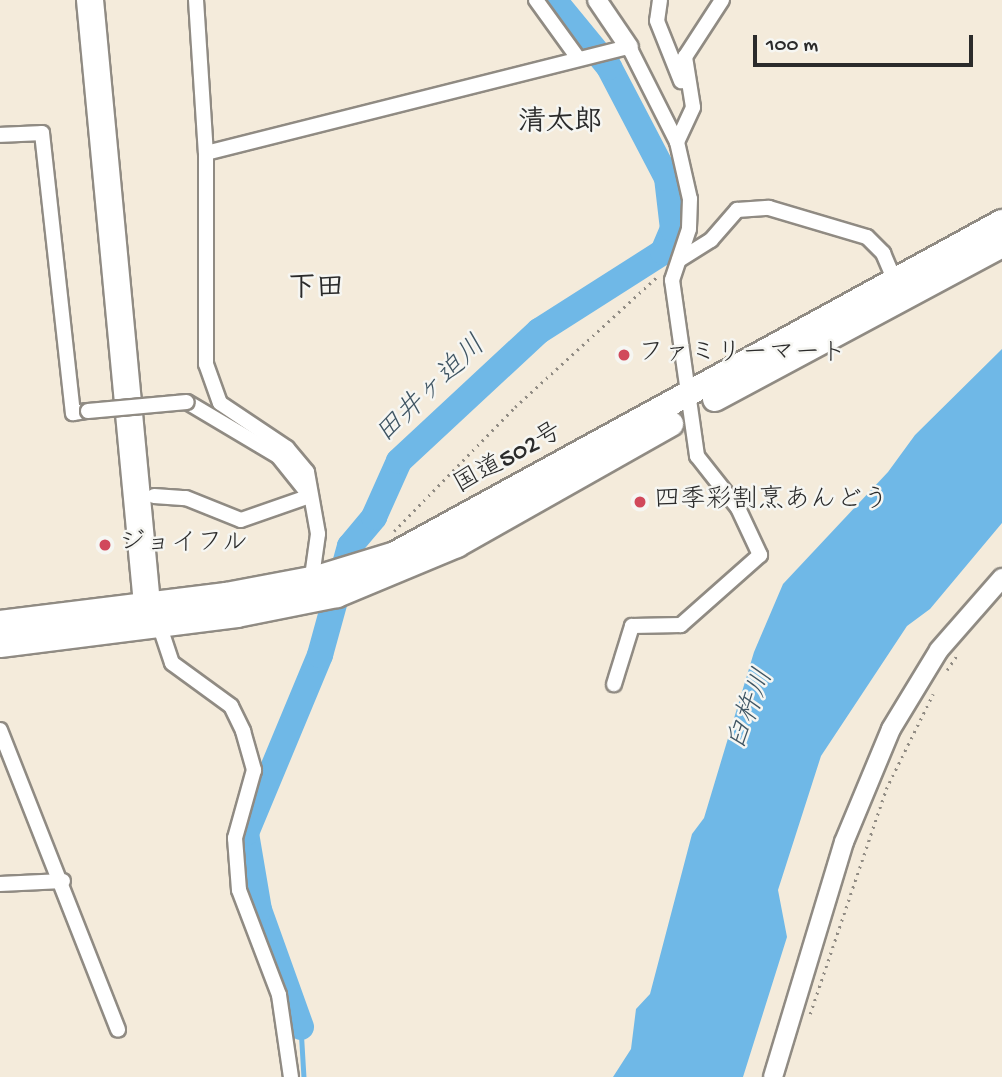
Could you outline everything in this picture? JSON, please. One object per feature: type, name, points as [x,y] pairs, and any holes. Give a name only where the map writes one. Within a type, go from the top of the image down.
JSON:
[{"type":"highway","points":[[90,0],[156,610]]},
{"type":"highway","points":[[107,0],[154,496],[156,610]]},
{"type":"highway","name":"国道502号","points":[[0,623],[156,610],[312,590],[367,574],[417,545],[998,240]]},
{"type":"highway","name":"国道502号","points":[[690,404],[895,281],[998,240]]},
{"type":"highway","name":"国道502号","points":[[0,645],[156,610]]},
{"type":"street","points":[[196,0],[206,153],[206,364],[220,403],[298,459],[318,534],[312,590]]},
{"type":"street","points":[[536,0],[582,57]]},
{"type":"street","points":[[597,0],[677,142],[691,217],[672,280],[698,462],[738,508],[760,555],[681,625],[632,626],[614,684]]},
{"type":"street","points":[[660,0],[657,20],[681,82],[687,120]]},
{"type":"street","points":[[677,142],[693,98],[685,57],[722,0]]},
{"type":"street","points":[[206,153],[624,48]]},
{"type":"street","points":[[0,135],[42,133],[73,413],[187,402],[278,456],[310,496]]},
{"type":"street","points":[[678,260],[711,240],[737,210],[769,208],[867,237],[883,253],[895,281]]},
{"type":"street","points":[[154,496],[186,498],[241,520],[310,496]]},
{"type":"street","points":[[773,1077],[844,842],[891,729],[939,650],[1002,578]]},
{"type":"street","points":[[156,610],[172,663],[231,706],[243,731],[254,770],[235,838],[239,890],[279,995],[291,1077]]},
{"type":"street","points":[[0,730],[63,881],[118,1031]]},
{"type":"street","points":[[0,884],[63,881]]},
{"type":"path","points":[[391,535],[419,500],[661,274]]},
{"type":"path","points":[[946,673],[965,644]]},
{"type":"path","points":[[807,1024],[886,789],[939,683]]},
{"type":"water","name":"臼杵川","points":[[1002,349],[1002,523],[930,609],[907,626],[821,756],[778,890],[787,937],[743,1077],[613,1077],[631,1049],[636,1009],[650,994],[692,834],[704,818],[754,652],[783,584],[888,472],[915,435]]},
{"type":"waterway","name":"田井ヶ迫川","points":[[301,1027],[259,910],[246,833],[320,655],[350,546],[374,517],[399,461],[539,331],[663,252],[673,229],[667,178],[609,67],[554,0]]},
{"type":"waterway","points":[[301,1027],[304,1077]]},
{"type":"place","name":"ファミリーマート","points":[[624,355]]},
{"type":"place","name":"四季彩割烹あんどう","points":[[640,502]]},
{"type":"place","name":"ジョイフル","points":[[105,545]]},
{"type":"district","name":"清太郎","points":[[560,124]]},
{"type":"district","name":"下田","points":[[316,290]]}]
